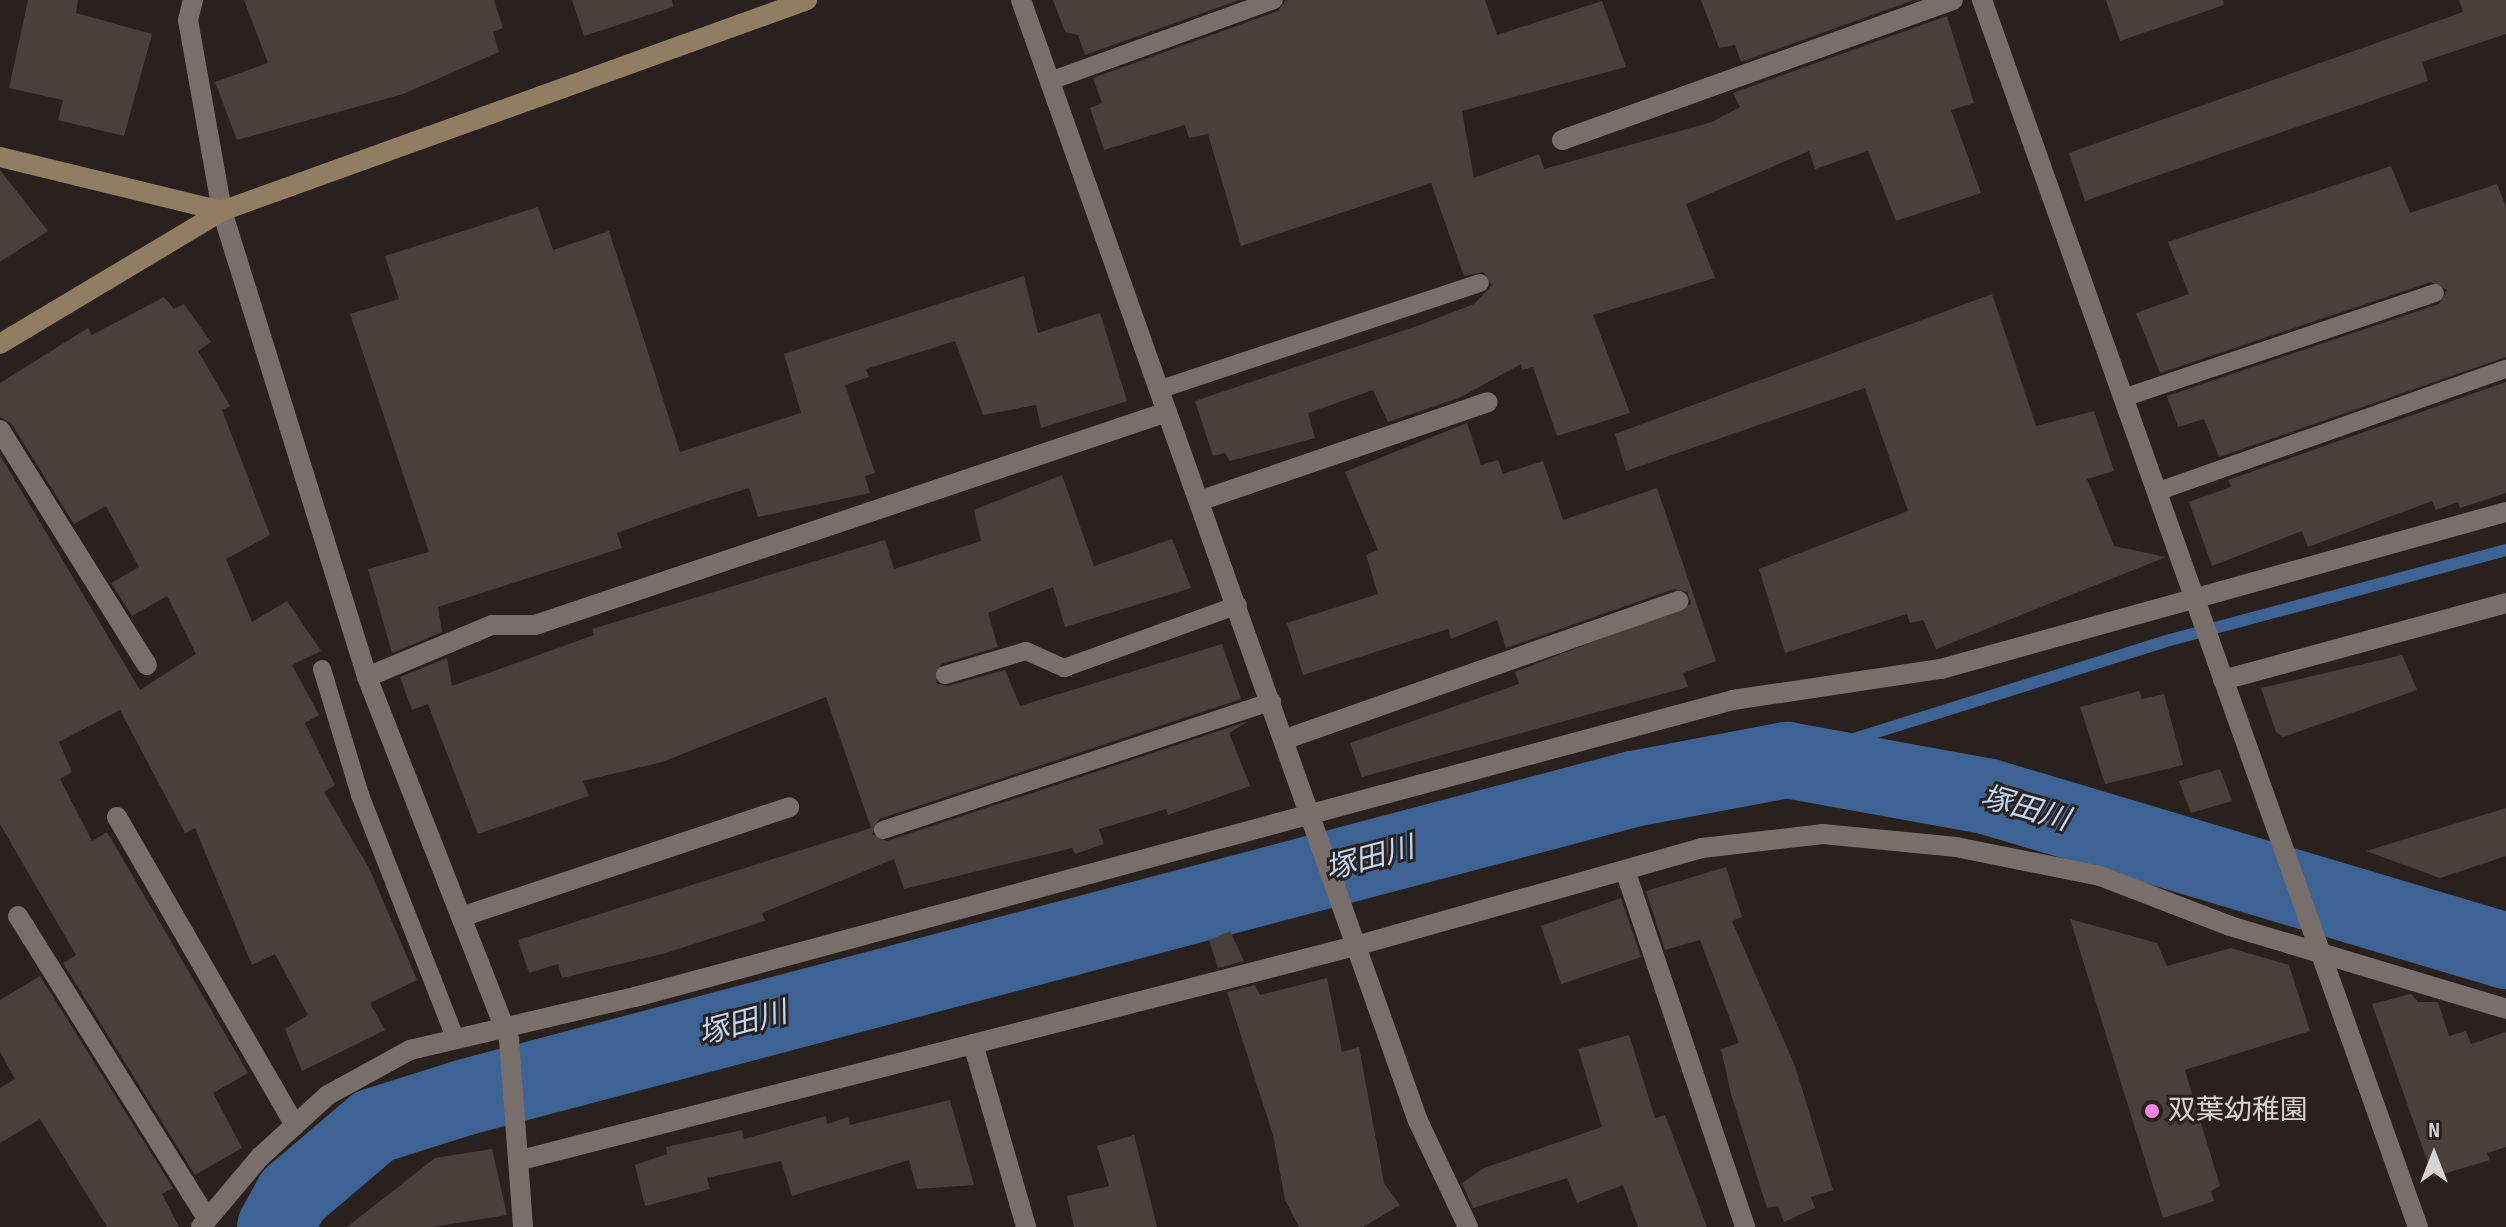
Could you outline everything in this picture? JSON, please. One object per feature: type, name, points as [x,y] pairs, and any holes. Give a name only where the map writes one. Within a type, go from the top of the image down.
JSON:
[{"type":"street","points":[[193,0],[188,20],[222,211],[367,677],[506,1032],[520,1152],[523,1227]]},
{"type":"street","points":[[0,344],[222,211],[807,0]]},
{"type":"street","points":[[1021,0],[1314,815],[1418,1121],[1468,1227]]},
{"type":"street","points":[[1562,140],[1953,0]]},
{"type":"street","points":[[1982,0],[2418,1227]]},
{"type":"street","points":[[0,157],[222,211]]},
{"type":"street","points":[[1199,501],[1488,402]]},
{"type":"street","points":[[367,677],[492,625],[535,625],[1167,412]]},
{"type":"street","points":[[0,430],[147,665]]},
{"type":"street","points":[[18,916],[203,1222],[295,1125],[328,1095],[410,1050],[455,1038],[506,1032],[1733,700],[1941,669],[2506,512]]},
{"type":"street","points":[[1286,739],[1678,601]]},
{"type":"street","points":[[2223,680],[2506,603]]},
{"type":"street","points":[[461,917],[789,807]]},
{"type":"street","points":[[117,817],[295,1125]]},
{"type":"street","points":[[520,1152],[973,1044],[1356,936],[1702,848],[1823,834],[1956,847],[2100,876],[2230,926],[2317,948],[2506,1009]]},
{"type":"street","points":[[1625,870],[1745,1227]]},
{"type":"street","points":[[973,1044],[1026,1227]]},
{"type":"lane","points":[[1050,81],[1274,0]]},
{"type":"lane","points":[[1161,389],[1480,283]]},
{"type":"lane","points":[[2123,398],[2435,293]]},
{"type":"lane","points":[[2156,492],[2506,369]]},
{"type":"lane","points":[[945,675],[1026,651],[1064,668],[1238,605]]},
{"type":"lane","points":[[322,669],[360,795],[455,1038]]},
{"type":"lane","points":[[883,830],[1272,701]]},
{"type":"building","points":[[28,0],[78,0],[76,13],[152,34],[124,136],[58,120],[63,100],[9,88]]},
{"type":"building","points":[[244,0],[494,0],[503,28],[493,32],[499,52],[403,94],[237,140],[215,82],[268,63]]},
{"type":"building","points":[[572,0],[672,0],[673,7],[584,36]]},
{"type":"building","points":[[1053,0],[1239,0],[1085,55],[1078,35],[1065,32]]},
{"type":"building","points":[[1286,0],[1485,0],[1497,35],[1602,1],[1626,67],[1462,111],[1474,178],[1539,154],[1544,169],[1712,122],[1740,107],[1733,93],[1947,16],[1974,103],[1951,110],[1981,193],[1896,221],[1868,151],[1815,169],[1809,151],[1686,204],[1715,278],[1593,315],[1630,413],[1557,436],[1533,367],[1522,370],[1521,364],[1459,398],[1388,422],[1373,390],[1308,413],[1315,438],[1230,461],[1225,453],[1213,456],[1195,401],[1474,304],[1492,285],[1483,272],[1464,276],[1431,183],[1241,246],[1208,134],[1189,138],[1185,125],[1104,150],[1090,108],[1102,103],[1093,78],[1278,11]]},
{"type":"building","points":[[1701,0],[1914,0],[1741,62],[1735,45],[1719,48]]},
{"type":"building","points":[[2106,0],[2223,0],[2224,5],[2120,41]]},
{"type":"building","points":[[2459,0],[2506,0],[2506,34],[2422,62],[2428,81],[2085,201],[2069,153],[2463,12]]},
{"type":"building","points":[[2391,166],[2410,213],[2497,184],[2506,207],[2506,357],[2219,457],[2204,419],[2178,427],[2167,396],[2439,304],[2447,290],[2431,282],[2160,373],[2136,313],[2189,294],[2168,242]]},
{"type":"building","points":[[0,170],[48,231],[0,262]]},
{"type":"building","points":[[538,207],[553,250],[609,231],[680,452],[801,413],[784,354],[1024,276],[1038,333],[1100,313],[1127,401],[1041,428],[1036,405],[983,415],[955,341],[866,369],[869,377],[845,385],[875,473],[865,476],[870,493],[758,517],[749,488],[701,503],[617,533],[622,548],[438,607],[442,632],[392,653],[368,569],[429,552],[350,314],[399,299],[385,256]]},
{"type":"building","points":[[1992,294],[2036,426],[2094,411],[2114,471],[2087,479],[2114,546],[2166,557],[1936,649],[1923,620],[1910,623],[1907,614],[1785,653],[1759,569],[1908,511],[1865,388],[1626,471],[1615,434]]},
{"type":"building","points":[[164,297],[174,309],[184,304],[211,342],[198,351],[230,406],[222,410],[270,535],[226,559],[252,622],[287,601],[321,651],[292,665],[319,715],[305,723],[335,785],[324,792],[369,868],[417,980],[370,1003],[385,1030],[302,1071],[285,1029],[308,1015],[275,954],[252,965],[195,828],[185,833],[120,710],[59,742],[72,772],[60,779],[92,841],[107,832],[248,1073],[213,1093],[242,1148],[195,1175],[63,963],[76,955],[0,824],[0,455],[140,690],[196,654],[167,596],[132,616],[111,583],[139,567],[106,506],[74,524],[11,423],[0,417],[0,383],[88,328],[92,335]]},
{"type":"building","points":[[2506,382],[2506,493],[2460,508],[2458,502],[2436,510],[2432,501],[2308,547],[2302,531],[2212,566],[2189,502],[2231,487],[2228,480]]},
{"type":"building","points":[[1467,423],[1481,465],[1498,460],[1503,474],[1543,461],[1563,520],[1657,488],[1716,661],[1683,673],[1688,687],[1362,777],[1350,743],[1519,684],[1515,672],[1691,604],[1687,592],[1674,589],[1506,648],[1497,620],[1451,639],[1448,629],[1303,675],[1287,623],[1378,594],[1366,555],[1378,550],[1345,472]]},
{"type":"building","points":[[1062,475],[1094,566],[1172,539],[1191,588],[1065,627],[1053,587],[988,613],[998,647],[941,664],[936,683],[948,686],[1005,670],[1020,706],[1222,644],[1241,699],[879,819],[872,834],[887,841],[1249,721],[1229,733],[1250,786],[1168,815],[1166,809],[1099,829],[1104,844],[1075,854],[1072,848],[904,889],[894,859],[762,913],[765,921],[666,953],[562,978],[558,964],[529,973],[518,940],[871,828],[826,697],[662,762],[583,781],[589,796],[478,834],[428,704],[412,710],[400,677],[447,658],[452,686],[594,635],[592,629],[885,540],[894,569],[981,541],[974,510]]},
{"type":"building","points":[[2402,655],[2417,690],[2283,737],[2276,732],[2261,688]]},
{"type":"building","points":[[2139,691],[2142,699],[2164,694],[2183,765],[2105,784],[2080,707]]},
{"type":"building","points":[[2220,769],[2232,801],[2191,813],[2179,781]]},
{"type":"building","points":[[2506,808],[2506,856],[2440,878],[2366,851]]},
{"type":"building","points":[[1726,867],[1742,917],[1732,921],[1795,1066],[1833,1190],[1811,1197],[1815,1208],[1784,1222],[1778,1206],[1767,1208],[1731,1094],[1721,1049],[1739,1043],[1700,940],[1665,950],[1646,891]]},
{"type":"building","points":[[1621,898],[1641,957],[1561,984],[1541,926]]},
{"type":"building","points":[[2070,919],[2157,943],[2167,966],[2231,948],[2289,965],[2310,1031],[2185,1070],[2220,1186],[2211,1191],[2214,1201],[2163,1218]]},
{"type":"building","points":[[1230,931],[1244,961],[1218,968],[1209,940]]},
{"type":"building","points":[[40,976],[173,1188],[162,1194],[179,1227],[107,1227],[40,1119],[0,1143],[0,1088],[15,1079],[0,1052],[0,1000]]},
{"type":"building","points":[[1327,978],[1342,1052],[1359,1047],[1384,1183],[1400,1205],[1363,1227],[1299,1227],[1285,1200],[1273,1135],[1227,992],[1255,985],[1260,995]]},
{"type":"building","points":[[2411,994],[2418,1002],[2438,1002],[2449,1036],[2466,1031],[2471,1044],[2506,1032],[2506,1147],[2487,1153],[2490,1160],[2433,1177],[2372,1004]]},
{"type":"building","points":[[1629,1035],[1655,1118],[1665,1115],[1707,1227],[1638,1227],[1623,1185],[1577,1203],[1567,1178],[1473,1208],[1462,1183],[1484,1168],[1602,1127],[1578,1049]]},
{"type":"building","points":[[950,1100],[974,1185],[917,1189],[909,1160],[792,1196],[781,1161],[707,1178],[710,1189],[645,1206],[635,1165],[667,1154],[666,1147],[742,1130],[744,1139],[826,1116],[827,1124],[848,1117],[850,1125]]},
{"type":"building","points":[[1134,1135],[1157,1227],[1074,1227],[1067,1196],[1109,1186],[1097,1146]]},
{"type":"building","points":[[492,1149],[507,1215],[433,1227],[347,1227],[435,1158]]},
{"type":"waterway","points":[[1787,760],[2170,640],[2506,550]]},
{"type":"waterway","name":"塚田川","points":[[275,1227],[293,1195],[374,1126],[466,1097],[1633,789],[1787,760],[1986,796],[2506,951]]},
{"type":"place","name":"双葉幼稚園","points":[[2152,1111]]}]
